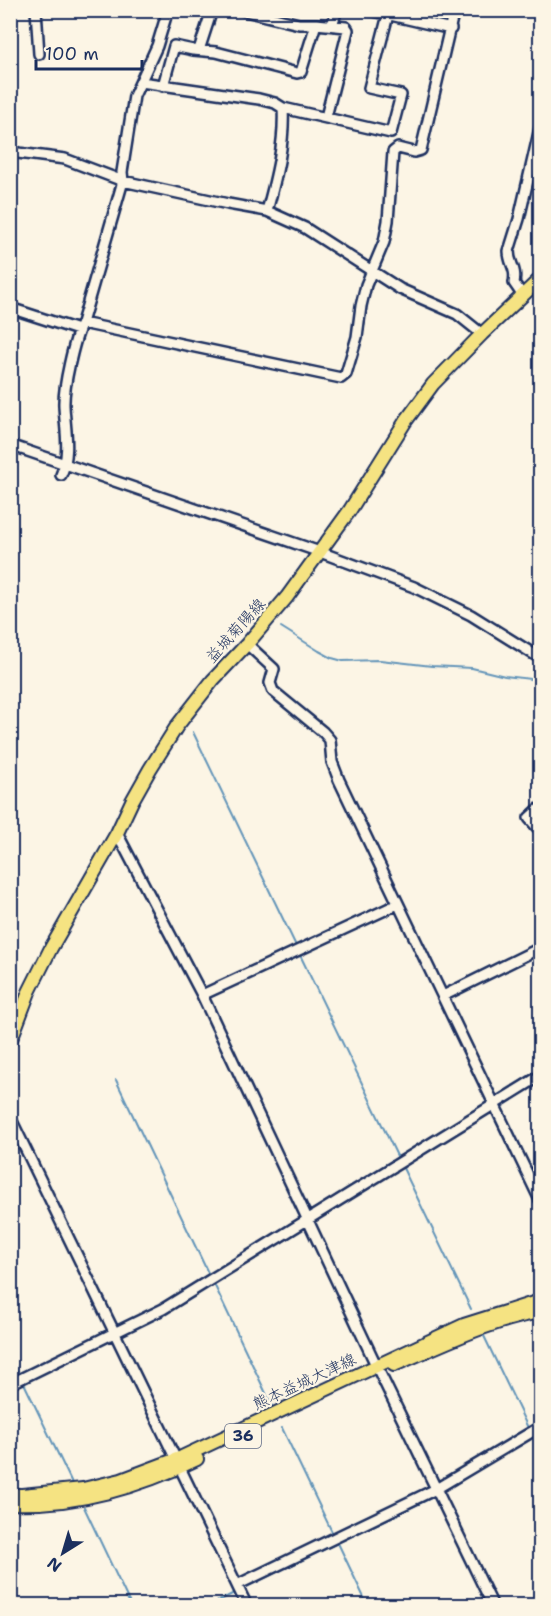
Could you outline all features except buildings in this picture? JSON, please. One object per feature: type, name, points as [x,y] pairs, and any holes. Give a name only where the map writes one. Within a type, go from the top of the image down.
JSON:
[{"type":"main road","name":"益城菊陽線","points":[[10,1042],[29,993],[51,948],[117,832],[150,768],[177,726],[213,680],[287,597],[350,510],[405,422],[433,384],[540,279]]},
{"type":"main road","name":"熊本益城大津線","points":[[10,1503],[80,1499],[125,1488],[273,1421],[464,1325],[540,1301]]},
{"type":"main road","name":"熊本益城大津線","points":[[378,1369],[466,1334],[510,1319],[540,1312]]},
{"type":"main road","name":"熊本益城大津線","points":[[10,1495],[83,1488],[122,1480],[178,1463]]},
{"type":"street","points":[[36,10],[39,54]]},
{"type":"street","points":[[61,475],[66,465],[63,403],[65,389],[80,327],[123,181],[122,172],[134,96],[157,46],[168,10]]},
{"type":"street","points":[[199,50],[212,10]]},
{"type":"street","points":[[241,10],[299,24],[346,27],[348,30],[326,117]]},
{"type":"street","points":[[332,25],[337,10]]},
{"type":"street","points":[[369,10],[451,29]]},
{"type":"street","points":[[10,308],[80,327],[341,378],[346,374],[357,337],[366,285],[384,242],[388,221],[393,152],[398,148],[414,152],[421,150],[454,10]]},
{"type":"street","points":[[141,82],[259,99],[275,103],[283,108],[392,133],[401,95],[369,88],[388,15]]},
{"type":"street","points":[[163,86],[174,46],[216,52],[297,73],[301,72],[316,24]]},
{"type":"street","points":[[267,211],[279,166],[284,120],[283,108]]},
{"type":"street","points":[[523,296],[514,283],[516,275],[509,252],[540,128]]},
{"type":"street","points":[[10,152],[65,159],[123,181],[267,211],[305,228],[400,289],[457,314],[482,334]]},
{"type":"street","points":[[10,446],[320,552],[414,587],[471,615],[540,658]]},
{"type":"street","points":[[247,644],[274,669],[270,683],[273,691],[330,740],[332,762],[339,780],[540,1200]]},
{"type":"street","points":[[537,827],[529,818],[540,808]]},
{"type":"street","points":[[117,832],[202,995],[378,1369],[493,1605]]},
{"type":"street","points":[[202,995],[398,904]]},
{"type":"street","points":[[443,996],[540,948]]},
{"type":"street","points":[[10,1384],[163,1309],[540,1076]]},
{"type":"street","points":[[10,1117],[116,1331],[247,1605]]},
{"type":"street","points":[[237,1585],[436,1489],[540,1427]]},
{"type":"waterway","points":[[281,627],[319,651],[343,661],[380,660],[472,668],[505,676],[531,679],[540,683]]},
{"type":"waterway","points":[[193,732],[297,948]]},
{"type":"waterway","points":[[301,957],[398,1158]]},
{"type":"waterway","points":[[116,1080],[210,1277]]},
{"type":"waterway","points":[[500,1106],[540,1081]]},
{"type":"waterway","points":[[313,1222],[493,1111]]},
{"type":"waterway","points":[[402,1166],[471,1309]]},
{"type":"waterway","points":[[168,1311],[305,1227]]},
{"type":"waterway","points":[[214,1284],[272,1406]]},
{"type":"waterway","points":[[484,1336],[529,1430]]},
{"type":"waterway","points":[[10,1356],[19,1375]]},
{"type":"waterway","points":[[23,1381],[72,1483]]},
{"type":"waterway","points":[[282,1428],[333,1534]]},
{"type":"waterway","points":[[454,1484],[540,1432]]},
{"type":"waterway","points":[[533,1436],[540,1453]]},
{"type":"waterway","points":[[244,1588],[435,1496]]},
{"type":"waterway","points":[[84,1507],[131,1606]]},
{"type":"waterway","points":[[337,1541],[368,1606]]},
{"type":"waterway","points":[[209,1606],[236,1592]]}]
